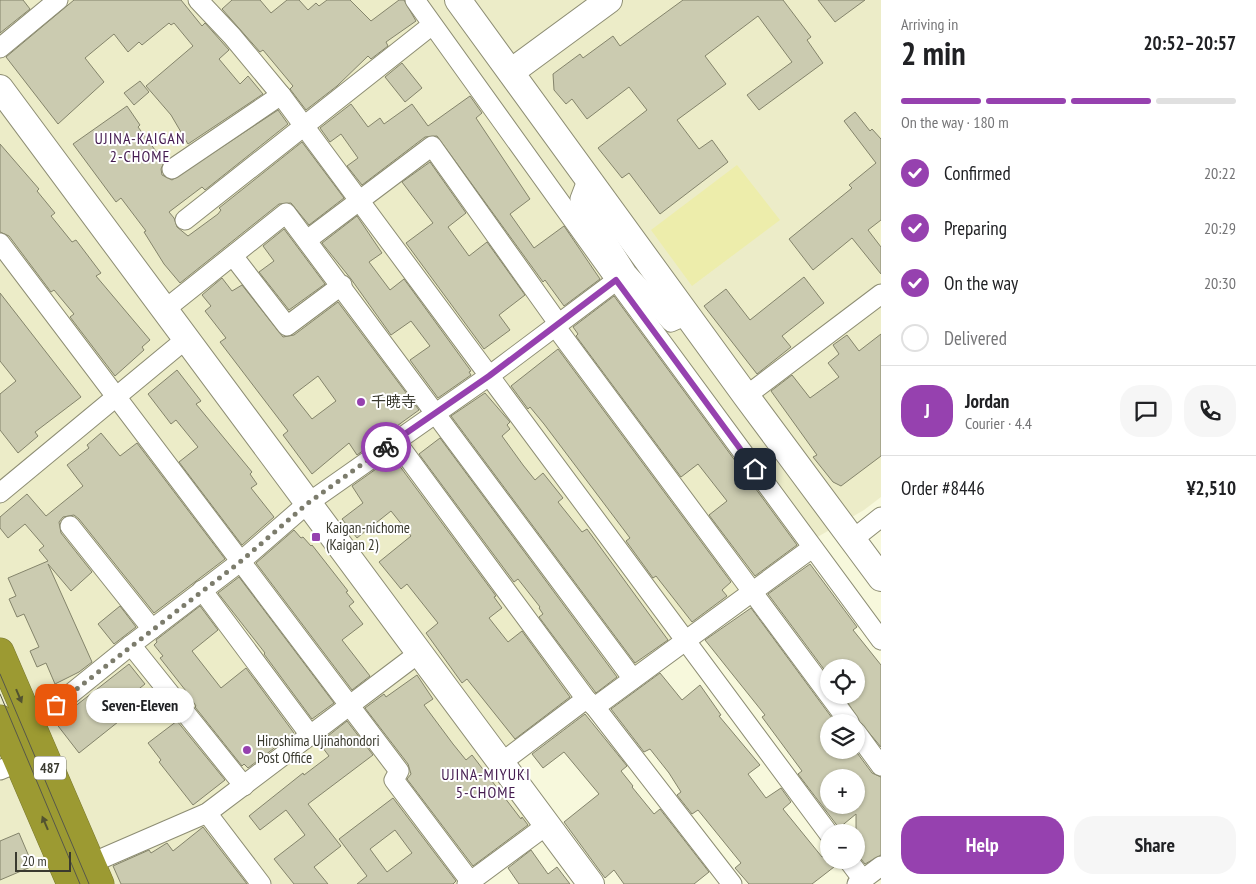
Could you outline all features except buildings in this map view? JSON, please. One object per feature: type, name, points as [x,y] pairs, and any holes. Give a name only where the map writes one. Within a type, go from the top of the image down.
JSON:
[{"type":"highway","name":"487","points":[[0,652],[95,874]]},
{"type":"highway","name":"487","points":[[0,719],[9,766],[68,879]]},
{"type":"street","points":[[0,48],[58,0]]},
{"type":"street","points":[[198,0],[281,95],[822,824]]},
{"type":"street","points":[[415,0],[621,276],[812,548],[881,640]]},
{"type":"street","points":[[458,0],[881,578]]},
{"type":"street","points":[[512,72],[609,0]]},
{"type":"street","points":[[185,220],[432,25]]},
{"type":"street","points":[[0,88],[163,311],[186,339],[591,884]]},
{"type":"street","points":[[172,169],[281,95]]},
{"type":"street","points":[[307,240],[432,146],[556,324],[843,714]]},
{"type":"street","points":[[588,178],[580,199],[621,276],[672,322],[687,315]]},
{"type":"street","points":[[163,311],[286,213],[342,285],[633,679]]},
{"type":"street","points":[[0,243],[399,770],[394,780],[468,883],[547,825]]},
{"type":"street","points":[[233,256],[287,326],[342,285]]},
{"type":"street","points":[[30,722],[42,717],[131,645],[240,562],[308,503],[395,440],[489,376],[621,276]]},
{"type":"street","points":[[746,396],[881,294]]},
{"type":"street","points":[[0,493],[186,339]]},
{"type":"street","points":[[395,440],[591,703],[732,884]]},
{"type":"street","points":[[852,540],[881,517]]},
{"type":"street","points":[[70,526],[152,629]]},
{"type":"street","points":[[501,763],[591,703],[633,679],[812,548]]},
{"type":"street","points":[[202,590],[310,736]]},
{"type":"street","points":[[131,645],[244,786]]},
{"type":"street","points":[[68,879],[95,874],[207,814],[419,654]]},
{"type":"street","points":[[865,744],[881,766]]},
{"type":"street","points":[[207,814],[261,884]]},
{"type":"street","points":[[853,869],[860,882],[881,866]]},
{"type":"shaded area","points":[[0,0],[881,0],[881,497],[864,510],[802,546],[598,706],[586,700],[499,764],[546,826],[471,884],[0,884]]},
{"type":"green space","points":[[737,165],[780,220],[692,286],[651,230]]},
{"type":"tram line","points":[[0,674],[89,884]]},
{"type":"tram line","points":[[0,694],[80,884]]},
{"type":"way so far","points":[[56,705],[240,562],[308,503],[386,447]]},
{"type":"place","name":"千暁寺","points":[[361,402]]},
{"type":"place","name":"Kaigan-nichome (Kaigan 2)","points":[[316,537]]},
{"type":"place","name":"Seven-Eleven","points":[[56,705]]},
{"type":"place","name":"Hiroshima Ujinahondori Post Office","points":[[247,750]]},
{"type":"district","name":"UJINA-KAIGAN 2-CHOME","points":[[140,147]]},
{"type":"district","name":"UJINA-MIYUKI 5-CHOME","points":[[486,783]]},
{"type":"route","points":[[386,447],[489,376],[616,280],[755,469]]}]
